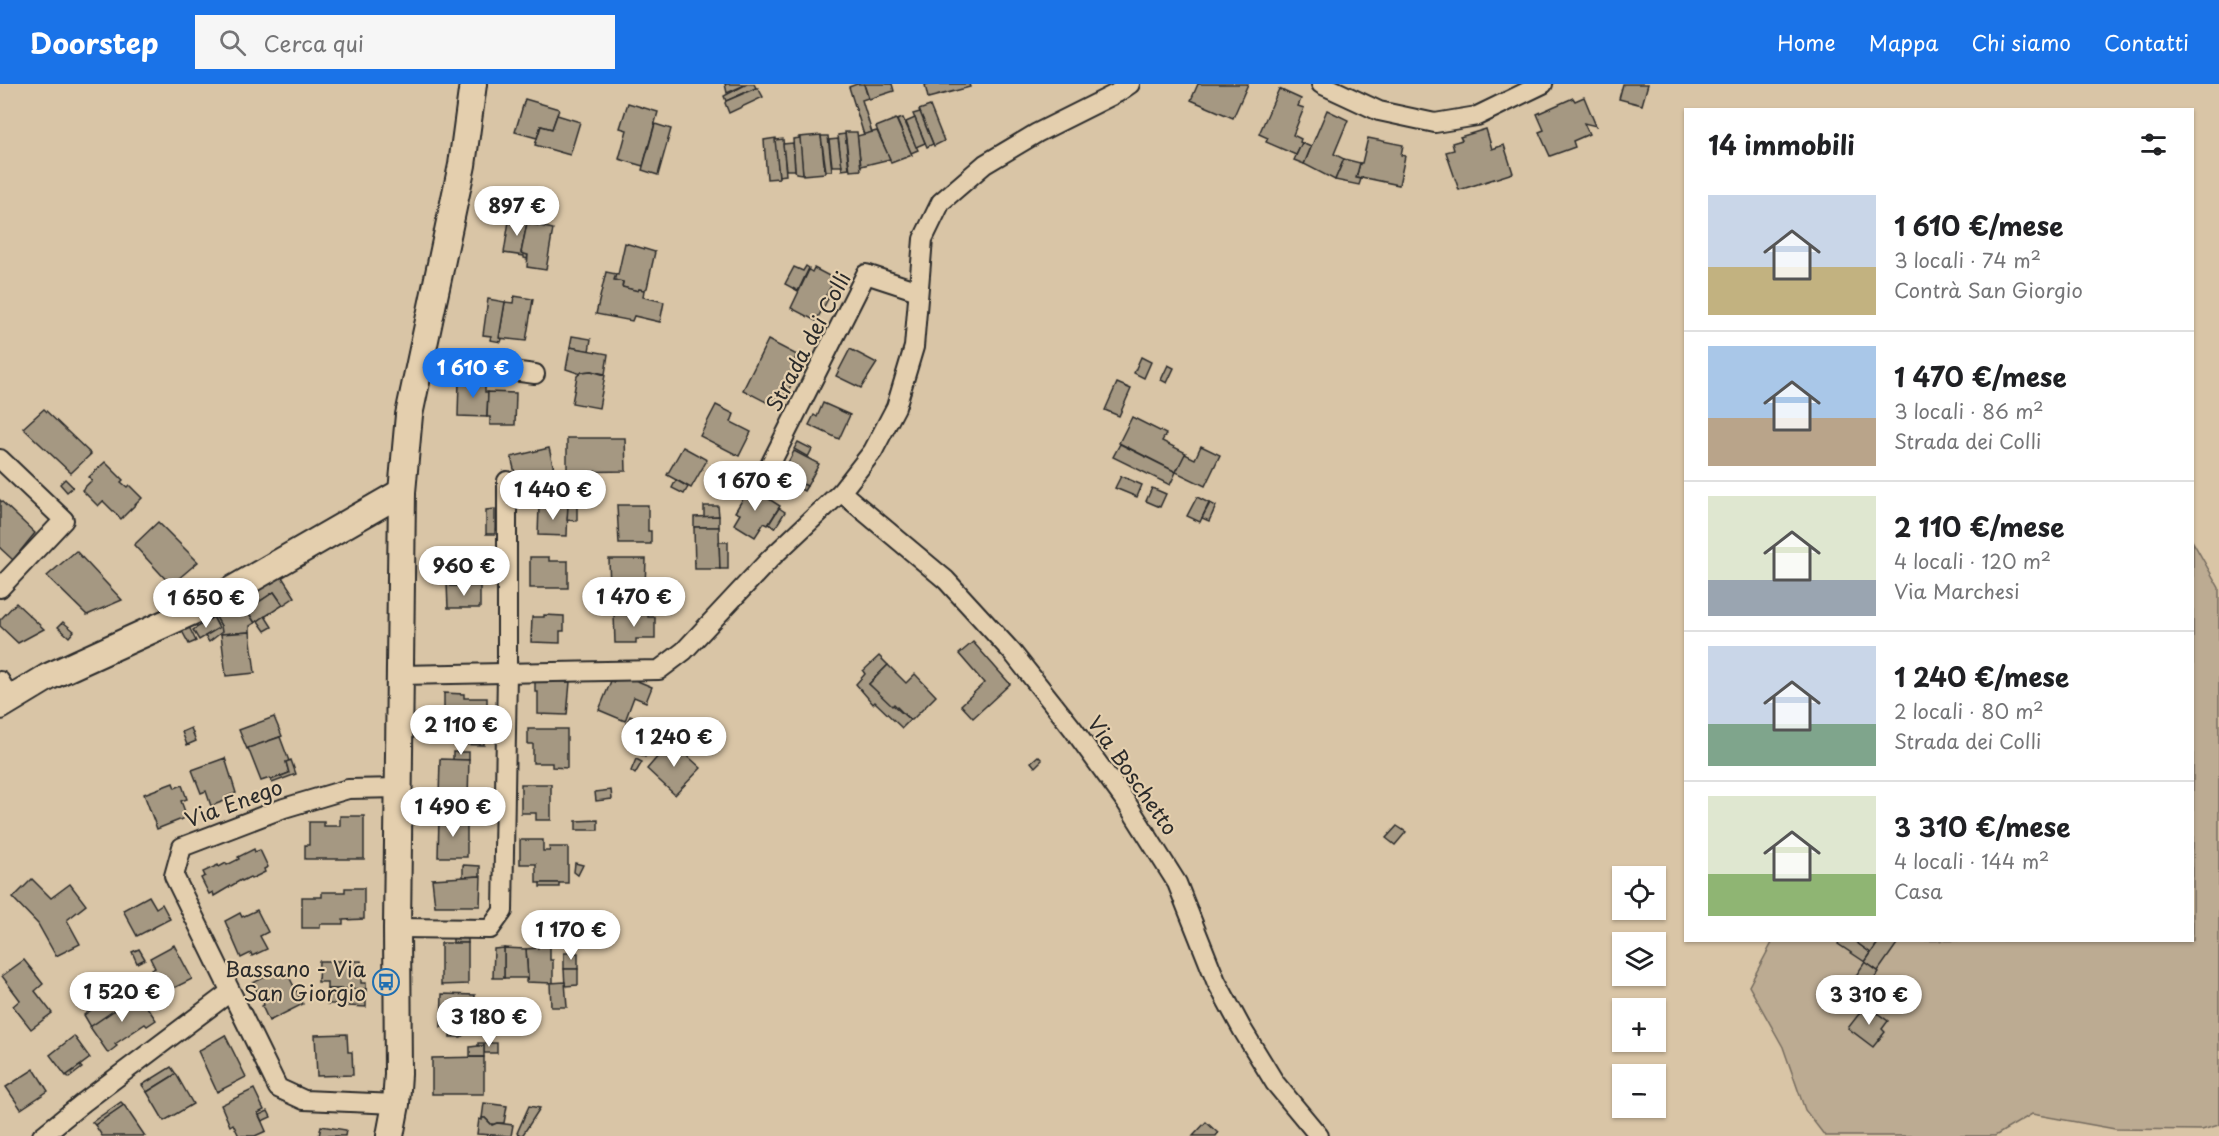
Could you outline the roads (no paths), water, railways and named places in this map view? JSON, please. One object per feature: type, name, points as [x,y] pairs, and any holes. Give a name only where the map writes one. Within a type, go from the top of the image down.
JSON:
[{"type":"street","points":[[390,1136],[396,1104],[402,492],[409,415],[462,165],[473,84]]},
{"type":"street","points":[[400,675],[659,670],[684,651],[770,559],[841,492],[873,451],[896,407],[914,347],[923,239],[941,202],[985,164],[1037,133],[1117,93],[1130,84]]},
{"type":"street","points":[[1321,84],[1379,111],[1435,123],[1477,116],[1543,84]]},
{"type":"street","name":"Strada dei Colli","points":[[765,475],[867,274],[918,291]]},
{"type":"street","points":[[422,358],[536,374]]},
{"type":"street","points":[[0,459],[64,520],[0,588]]},
{"type":"street","points":[[397,928],[489,929],[503,911],[507,481]]},
{"type":"street","points":[[3,695],[204,606],[402,492]]},
{"type":"street","name":"Via Boschetto","points":[[841,492],[946,580],[1012,652],[1073,729],[1126,802],[1177,883],[1216,981],[1247,1038],[1275,1083],[1319,1136]]},
{"type":"street","name":"Via Enego","points":[[396,1104],[304,1100],[278,1088],[174,876],[182,847],[284,808],[348,789],[400,788]]},
{"type":"street","points":[[42,1136],[230,992]]},
{"type":"place","name":"Bassano - Via San Giorgio","points":[[386,982]]}]
